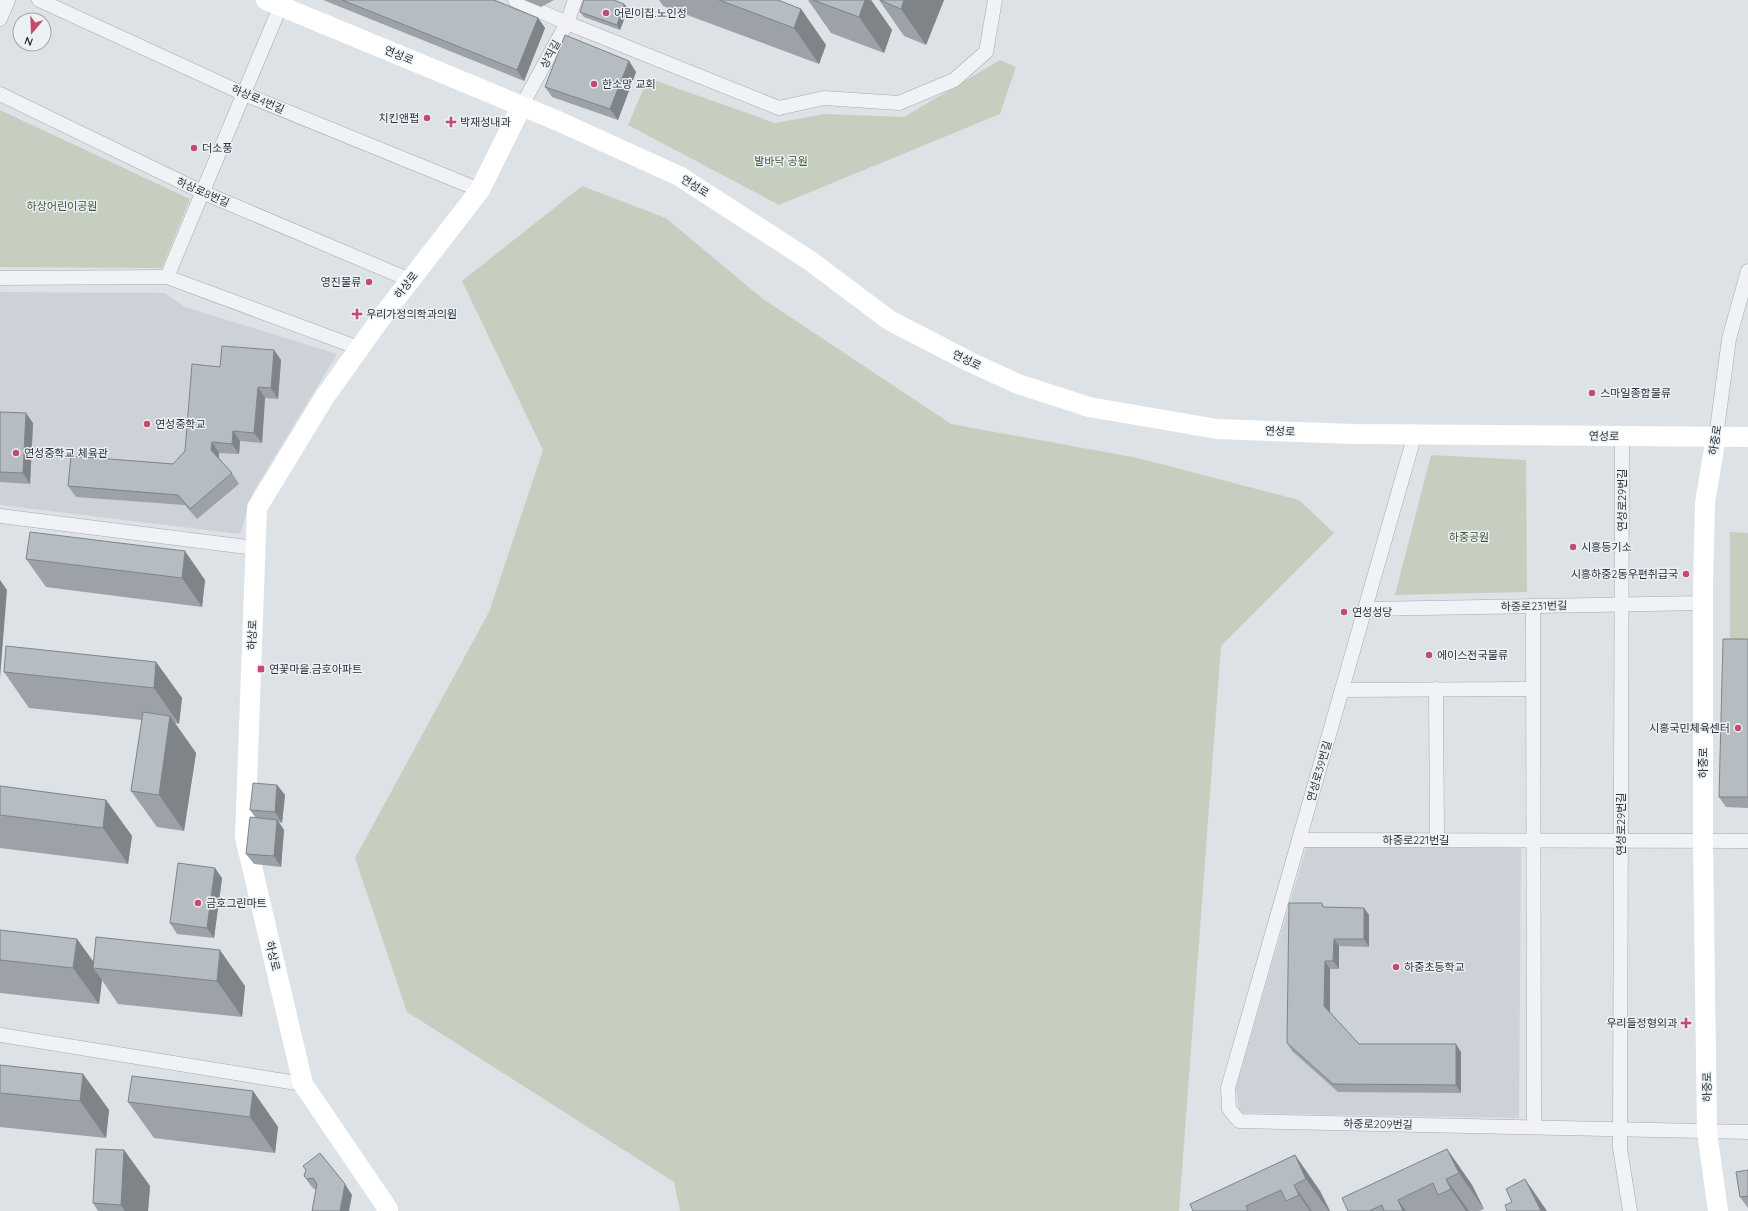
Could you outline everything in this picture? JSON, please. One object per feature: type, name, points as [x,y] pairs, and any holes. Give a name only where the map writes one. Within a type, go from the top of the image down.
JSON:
[{"type":"street","points":[[0,20],[8,0]]},
{"type":"street","name":"하상로4번길","points":[[39,0],[244,94],[480,190]]},
{"type":"street","points":[[515,0],[566,23],[779,108],[824,98],[899,103],[954,80],[986,52],[995,0]]},
{"type":"street","name":"상직길","points":[[521,107],[566,23],[575,0]]},
{"type":"street","points":[[167,277],[244,94],[277,2]]},
{"type":"street","name":"연성로","points":[[277,2],[521,107],[558,121],[679,176],[809,260],[889,320],[970,362],[1018,384],[1089,407],[1217,429],[1416,434],[1748,437]]},
{"type":"street","name":"하상로8번길","points":[[0,94],[202,192],[410,280]]},
{"type":"street","name":"하상로","points":[[388,1211],[303,1084],[245,837],[257,508],[324,398],[359,348],[480,190],[521,107]]},
{"type":"street","name":"하중로","points":[[1718,1211],[1707,1132],[1703,841],[1703,604],[1705,503],[1716,437],[1729,339],[1748,271]]},
{"type":"street","points":[[0,278],[167,277],[359,348]]},
{"type":"street","name":"연성로39번길","points":[[1229,1109],[1228,1088],[1416,434]]},
{"type":"street","name":"연성로29번길","points":[[1622,436],[1620,1148],[1630,1211]]},
{"type":"street","points":[[0,516],[255,548]]},
{"type":"street","name":"하중로231번길","points":[[1365,609],[1703,604]]},
{"type":"street","points":[[1533,606],[1534,1126]]},
{"type":"street","points":[[1342,690],[1533,688]]},
{"type":"street","points":[[1436,689],[1437,840]]},
{"type":"street","name":"하중로221번길","points":[[1299,840],[1748,841]]},
{"type":"street","points":[[0,1035],[303,1084]]},
{"type":"street","name":"하중로209번길","points":[[1229,1109],[1239,1121],[1534,1126],[1748,1132]]},
{"type":"shaded area","name":"연성중학교","points":[[0,292],[165,293],[185,307],[337,354],[252,494],[240,534],[0,505]]},
{"type":"shaded area","name":"하중초등학교","points":[[1307,845],[1521,848],[1519,1118],[1243,1113],[1239,1110],[1236,1087]]},
{"type":"green space","name":"발바닥 공원","points":[[1000,60],[1016,67],[1000,114],[779,205],[628,125],[648,78],[775,123],[824,114],[904,117]]},
{"type":"green space","name":"하상어린이공원","points":[[0,110],[190,199],[162,268],[0,267]]},
{"type":"green space","points":[[582,186],[666,218],[763,299],[951,424],[1138,458],[1299,500],[1334,533],[1221,646],[1179,1211],[680,1211],[674,1182],[407,1012],[355,858],[489,612],[543,450],[462,281]]},
{"type":"green space","name":"하중공원","points":[[1431,455],[1526,460],[1527,592],[1395,595]]},
{"type":"green space","points":[[1730,532],[1748,533],[1748,649],[1730,649]]},
{"type":"building","points":[[342,0],[494,0],[538,18],[517,70]]},
{"type":"building","name":"어린이집.노인정","points":[[584,0],[614,0],[624,4],[617,25],[580,12]]},
{"type":"building","points":[[719,0],[778,0],[801,9],[794,28]]},
{"type":"building","points":[[813,0],[865,0],[859,17]]},
{"type":"building","points":[[880,0],[904,0],[901,9]]},
{"type":"building","name":"한소망 교회","points":[[565,35],[629,61],[610,109],[545,87]]},
{"type":"building","name":"연성중학교","points":[[222,346],[274,350],[271,388],[258,387],[254,433],[233,431],[232,444],[212,442],[211,450],[232,473],[190,509],[178,495],[68,486],[71,456],[173,464],[185,451],[192,364],[220,367]]},
{"type":"building","name":"연성중학교 체육관","points":[[0,412],[26,413],[23,473],[0,472]]},
{"type":"building","points":[[30,532],[185,551],[182,578],[26,559]]},
{"type":"building","name":"시흥국민체육센터","points":[[1723,639],[1748,639],[1748,797],[1719,797]]},
{"type":"building","points":[[6,646],[156,662],[154,688],[4,672]]},
{"type":"building","points":[[143,712],[170,716],[159,795],[131,791]]},
{"type":"building","points":[[253,783],[277,785],[275,812],[250,810]]},
{"type":"building","points":[[0,786],[106,800],[103,828],[0,815]]},
{"type":"building","points":[[250,817],[277,820],[274,856],[246,854]]},
{"type":"building","points":[[178,863],[215,868],[207,928],[170,923]]},
{"type":"building","points":[[1289,903],[1322,903],[1323,907],[1364,908],[1364,939],[1334,939],[1333,961],[1325,961],[1324,1006],[1359,1044],[1456,1044],[1456,1085],[1333,1084],[1287,1043]]},
{"type":"building","points":[[0,930],[77,939],[73,968],[0,960]]},
{"type":"building","points":[[96,937],[220,950],[217,981],[93,968]]},
{"type":"building","points":[[0,1065],[83,1074],[80,1101],[0,1093]]},
{"type":"building","points":[[132,1076],[253,1091],[250,1117],[128,1102]]},
{"type":"building","points":[[96,1149],[124,1150],[121,1205],[93,1203]]},
{"type":"building","points":[[1447,1149],[1459,1173],[1446,1179],[1451,1189],[1438,1195],[1433,1183],[1398,1200],[1403,1211],[1384,1211],[1382,1205],[1369,1211],[1348,1211],[1342,1198]]},
{"type":"building","points":[[320,1153],[345,1184],[340,1211],[312,1211],[317,1184],[313,1178],[307,1179],[304,1176],[306,1170],[303,1166]]},
{"type":"building","points":[[1295,1155],[1306,1179],[1294,1185],[1299,1195],[1286,1201],[1281,1190],[1246,1206],[1248,1211],[1193,1211],[1190,1204]]},
{"type":"building","points":[[1748,1170],[1748,1196],[1740,1197],[1736,1172]]},
{"type":"building","points":[[1525,1179],[1541,1211],[1507,1211],[1505,1205],[1512,1202],[1506,1189]]},
{"type":"place","name":"어린이집.노인정","points":[[606,13]]},
{"type":"place","name":"한소망 교회","points":[[594,84]]},
{"type":"place","name":"치킨앤펍","points":[[427,118]]},
{"type":"place","name":"박재성내과","points":[[451,122]]},
{"type":"place","name":"더소풍","points":[[194,148]]},
{"type":"place","name":"영진물류","points":[[369,282]]},
{"type":"place","name":"우리가정의학과의원","points":[[357,314]]},
{"type":"place","name":"스마일종합물류","points":[[1592,393]]},
{"type":"place","name":"연성중학교","points":[[147,424]]},
{"type":"place","name":"연성중학교 체육관","points":[[16,453]]},
{"type":"place","name":"시흥등기소","points":[[1573,547]]},
{"type":"place","name":"시흥하중2동우편취급국","points":[[1686,574]]},
{"type":"place","name":"연성성당","points":[[1344,612]]},
{"type":"place","name":"에이스전국물류","points":[[1429,655]]},
{"type":"place","name":"연꽃마을.금호아파트","points":[[261,669]]},
{"type":"place","name":"시흥국민체육센터","points":[[1738,728]]},
{"type":"place","name":"금호그린마트","points":[[198,903]]},
{"type":"place","name":"하중초등학교","points":[[1396,967]]},
{"type":"place","name":"우리들정형외과","points":[[1686,1023]]}]
